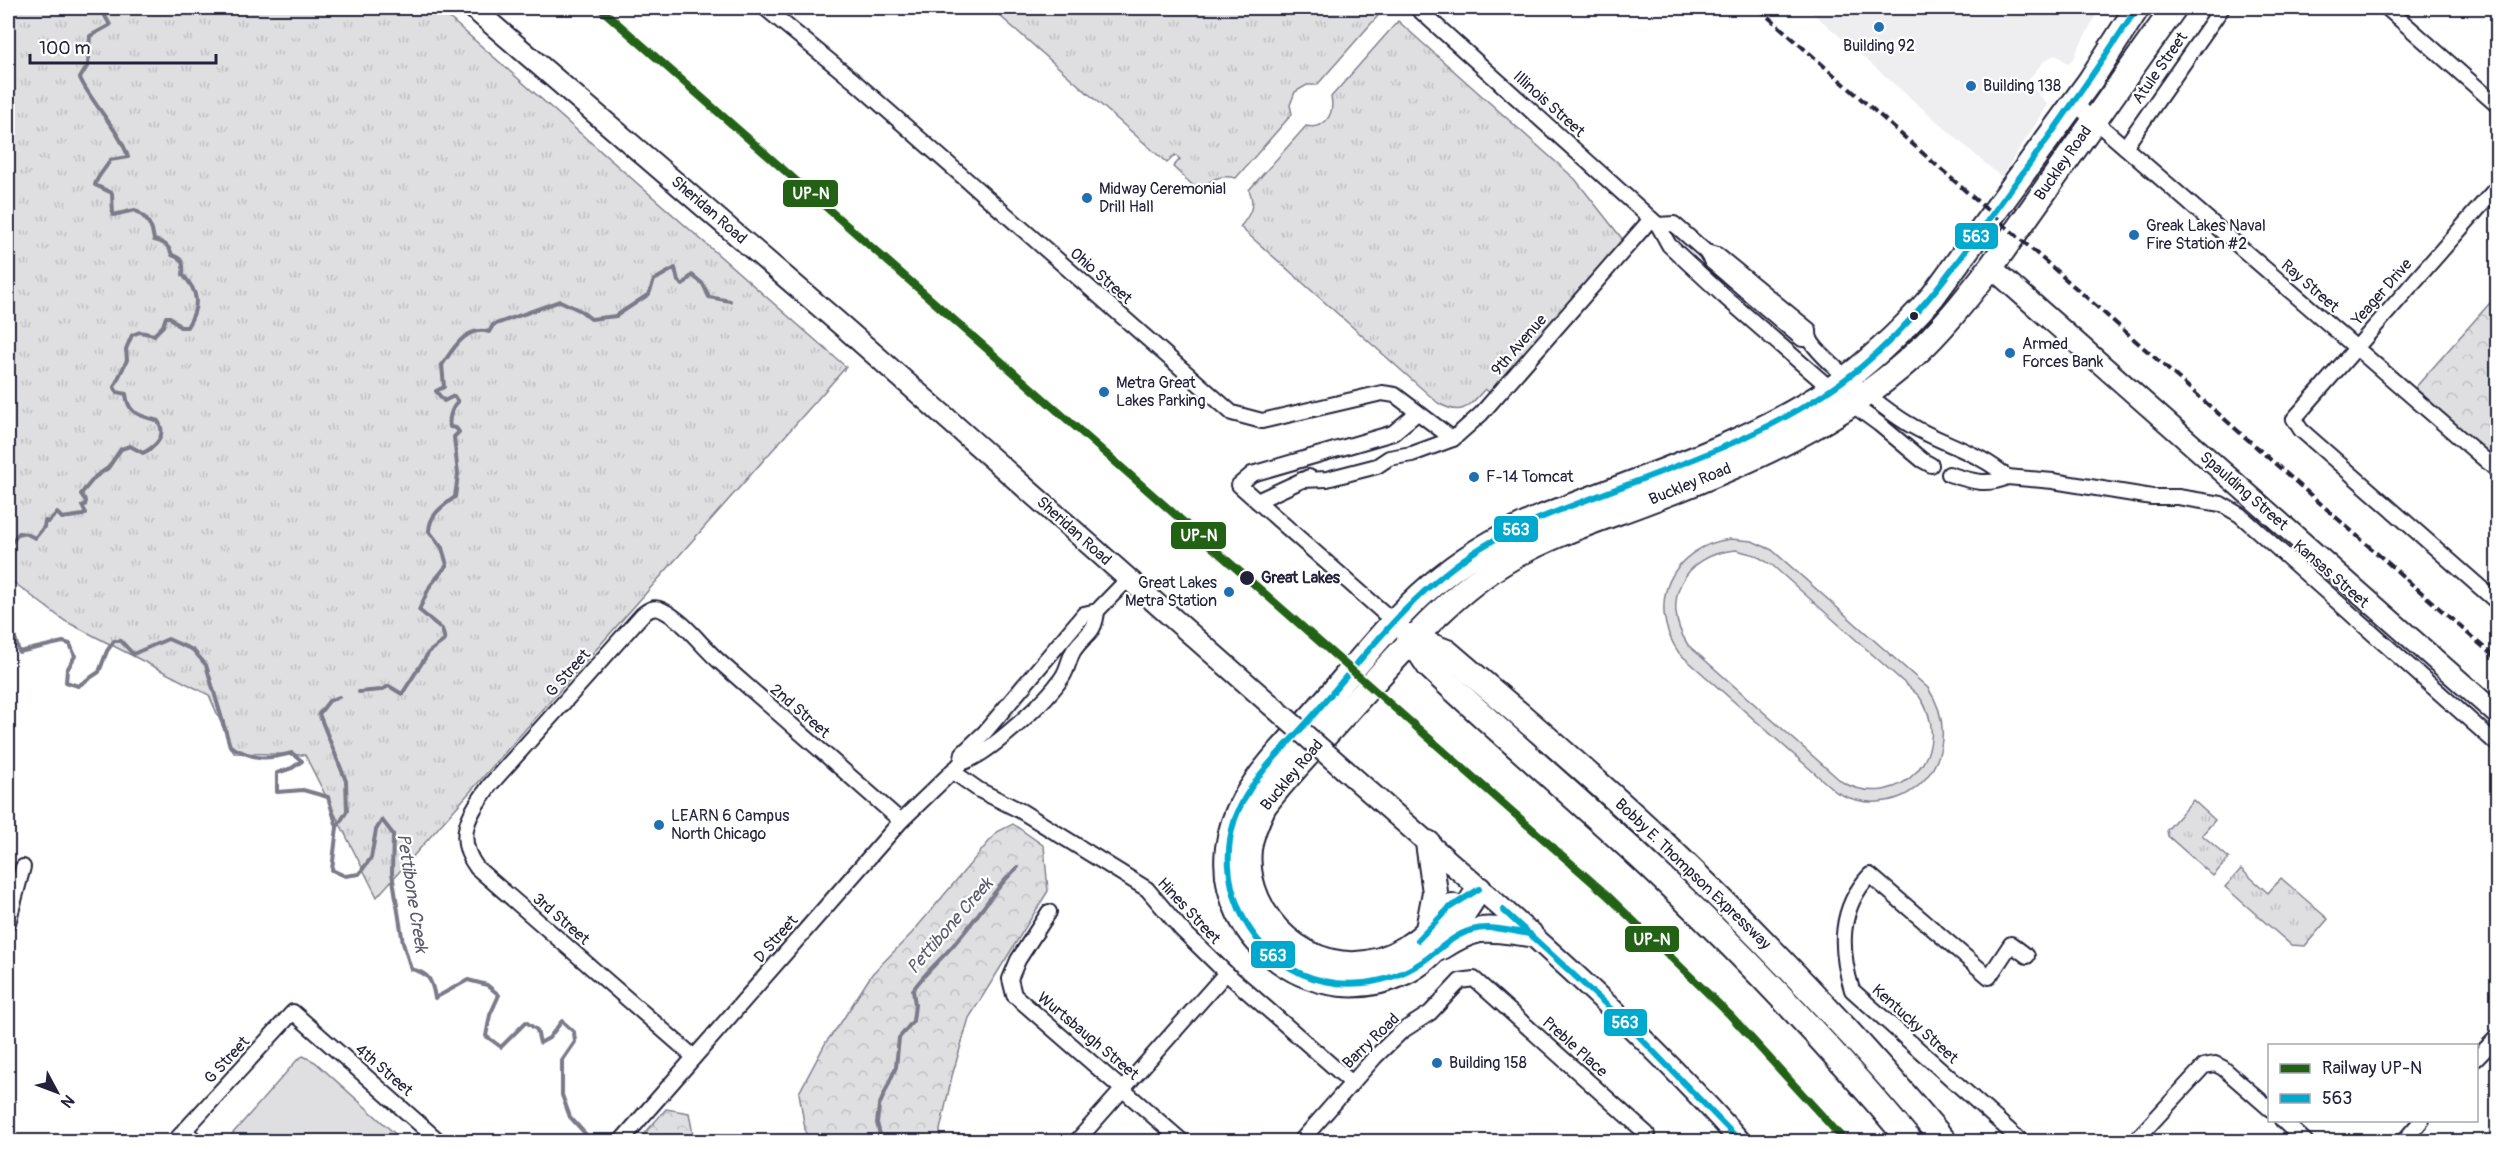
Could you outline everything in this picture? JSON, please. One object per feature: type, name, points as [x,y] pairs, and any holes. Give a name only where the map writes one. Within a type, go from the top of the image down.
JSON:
[{"type":"highway","name":"Buckley Road","points":[[1479,889],[1449,908],[1431,941],[1405,972],[1372,982],[1335,983],[1301,974],[1272,956],[1248,927],[1237,907],[1231,887],[1228,848],[1235,819],[1256,782],[1394,622],[1430,586],[1460,563],[1507,533],[1749,435],[1839,383],[1915,317],[1994,215],[2091,81],[2137,8]]},
{"type":"highway","name":"Buckley Road","points":[[1431,941],[1378,960],[1354,964],[1326,960],[1300,949],[1275,930],[1258,903],[1250,870],[1251,841],[1264,806],[1413,639],[1457,597],[1511,558],[1579,528],[1743,463],[1793,439],[1860,398],[1912,357],[1942,327],[1990,267],[2174,8]]},
{"type":"highway","name":"Bobby E. Thompson Expressway","points":[[1394,622],[1413,639],[1429,666],[1650,867],[1737,951],[1856,1077],[1911,1142]]},
{"type":"highway","name":"Bobby E. Thompson Expressway","points":[[1413,639],[1447,652],[1656,836],[1810,989],[1945,1142]]},
{"type":"highway","points":[[1428,843],[1436,891],[1431,941],[1458,937],[1479,928],[1530,934]]},
{"type":"main road","name":"Sheridan Road","points":[[473,8],[847,330],[1530,934],[1632,1029],[1741,1142]]},
{"type":"main road","name":"Spaulding Street","points":[[1990,267],[2498,715]]},
{"type":"street","name":"Ohio Street","points":[[765,8],[854,81],[1232,413],[1262,421],[1382,393],[1395,395],[1453,439]]},
{"type":"street","name":"Illinois Street","points":[[1417,8],[1655,222],[1669,245],[1726,298],[1860,398]]},
{"type":"street","name":"Atule Street","points":[[2125,147],[2222,8]]},
{"type":"street","points":[[2387,8],[2498,106]]},
{"type":"street","name":"Ray Street","points":[[2074,103],[2498,471]]},
{"type":"street","name":"Yeager Drive","points":[[2498,186],[2299,410],[2294,419],[2301,430],[2498,603]]},
{"type":"street","name":"Illinois Street","points":[[1655,222],[1674,224],[1706,252],[1718,255],[1809,330],[1810,339],[1839,383],[1860,398]]},
{"type":"street","name":"9th Avenue","points":[[1257,501],[1302,480],[1327,478],[1377,466],[1389,458],[1412,454],[1453,439],[1481,414],[1655,222]]},
{"type":"street","points":[[1860,398],[1879,424],[1931,465]]},
{"type":"street","name":"Kansas Street","points":[[1860,398],[1911,426],[1980,459],[2007,477],[2222,504],[2240,515],[2498,745]]},
{"type":"street","points":[[1394,622],[1239,485],[1252,474],[1393,434],[1417,413]]},
{"type":"street","name":"Kansas Street","points":[[1949,474],[1975,482],[1998,481],[2007,477]]},
{"type":"street","name":"D Street","points":[[620,1142],[901,821],[956,767],[963,753],[985,732],[1084,614],[1097,611],[1128,579]]},
{"type":"street","name":"G Street","points":[[490,785],[642,615],[650,609],[656,609],[663,611],[679,623]]},
{"type":"street","name":"D Street","points":[[956,767],[973,759],[1022,720],[1063,676],[1072,653],[1095,625],[1097,611]]},
{"type":"street","name":"2nd Street","points":[[679,623],[715,658],[901,821]]},
{"type":"street","name":"Hines Street","points":[[956,767],[973,786],[1022,811],[1147,890],[1181,929],[1226,974],[1352,1083]]},
{"type":"street","name":"3rd Street","points":[[490,785],[474,807],[465,830],[468,855],[477,868],[694,1057]]},
{"type":"street","points":[[8,923],[23,867]]},
{"type":"street","name":"Kentucky Street","points":[[2022,1142],[1852,990],[1848,976],[1844,927],[1848,908],[1858,887],[1870,875],[1989,977],[2011,944],[2027,956]]},
{"type":"street","name":"Wurtsbaugh Street","points":[[1049,912],[1018,960],[1010,979],[1014,995],[1183,1142]]},
{"type":"street","points":[[1076,1142],[1226,974]]},
{"type":"street","name":"Barry Road","points":[[1300,1142],[1402,1030],[1430,1013],[1460,981],[1474,979]]},
{"type":"street","name":"Preble Place","points":[[1474,979],[1647,1134],[1647,1142]]},
{"type":"street","name":"G Street","points":[[174,1142],[293,1012],[305,1023]]},
{"type":"street","name":"4th Street","points":[[305,1023],[440,1142]]},
{"type":"street","points":[[2478,1057],[2498,1036]]},
{"type":"street","points":[[2134,1142],[2204,1066],[2215,1065],[2223,1068],[2268,1107]]},
{"type":"street","points":[[2285,1122],[2306,1142]]},
{"type":"street","points":[[2403,1142],[2420,1122]]},
{"type":"street","points":[[184,1130],[197,1142]]},
{"type":"shaded area","points":[[1807,8],[2100,8],[2076,55],[2068,64],[2056,54],[2044,61],[2027,81],[2048,105],[2001,177]]},
{"type":"green space","points":[[8,8],[438,8],[846,367],[377,897],[305,755],[234,753],[209,695],[65,621],[8,578]]},
{"type":"green space","points":[[991,8],[1384,9],[1317,85],[1307,85],[1295,92],[1290,105],[1292,114],[1236,178],[1216,179],[1207,183],[1199,191],[1173,167],[1180,159],[1175,155],[1167,163]]},
{"type":"green space","points":[[1398,21],[1575,179],[1624,241],[1490,393],[1485,389],[1469,405],[1459,409],[1438,403],[1240,227],[1251,210],[1252,200],[1249,190],[1306,126],[1318,126],[1327,120],[1331,110],[1331,97]]},
{"type":"green space","points":[[2497,295],[2497,461],[2415,388]]},
{"type":"green space","points":[[1730,539],[1752,541],[1772,550],[1928,688],[1940,713],[1942,737],[1937,760],[1925,779],[1908,793],[1887,801],[1862,801],[1836,792],[1679,653],[1669,634],[1664,616],[1665,598],[1670,581],[1679,566],[1692,553],[1709,544]],"holes":[[[1736,550],[1755,555],[1772,565],[1919,696],[1929,717],[1931,737],[1927,755],[1917,771],[1902,783],[1884,790],[1864,790],[1842,782],[1688,645],[1676,612],[1677,597],[1682,582],[1690,570],[1702,560],[1718,553]]]},
{"type":"green space","points":[[2193,800],[2215,820],[2202,835],[2229,858],[2213,876],[2168,836],[2167,830]]},
{"type":"green space","points":[[1013,824],[1044,846],[1048,891],[969,1018],[952,1076],[940,1130],[941,1141],[807,1141],[799,1093],[826,1042],[872,974],[912,933],[997,832]]},
{"type":"green space","points":[[2241,869],[2268,893],[2281,878],[2328,919],[2305,946],[2291,945],[2225,887]]},
{"type":"green space","points":[[303,1056],[315,1062],[403,1141],[226,1141]]},
{"type":"green space","points":[[666,1109],[689,1113],[694,1140],[701,1141],[638,1141]]},
{"type":"waterway","name":"Pettibone Creek","points":[[8,547],[19,533],[35,538],[44,527],[45,521],[48,522],[57,513],[62,518],[86,513],[82,506],[86,501],[81,494],[95,477],[108,468],[121,449],[130,446],[143,453],[159,440],[161,426],[158,421],[132,410],[126,394],[117,392],[114,387],[127,360],[126,349],[132,335],[140,332],[154,335],[163,326],[166,317],[170,317],[180,327],[187,327],[196,306],[195,293],[183,275],[181,260],[172,255],[165,244],[154,240],[148,222],[135,210],[113,215],[112,193],[95,185],[110,160],[128,157],[119,137],[91,98],[80,78],[88,65],[90,36],[110,25],[104,14],[104,8]]},
{"type":"waterway","name":"Pettibone Creek","points":[[359,692],[381,690],[389,686],[402,694],[429,652],[445,640],[442,629],[419,610],[430,586],[447,565],[442,548],[429,531],[434,515],[455,497],[458,474],[454,437],[459,432],[456,428],[450,427],[450,420],[452,410],[458,402],[454,396],[444,401],[436,391],[444,387],[442,365],[461,340],[473,332],[489,332],[493,325],[560,301],[581,311],[591,319],[616,316],[649,294],[654,280],[675,268],[678,281],[683,285],[692,275],[703,284],[709,297],[730,301]]},
{"type":"waterway","name":"Pettibone Creek","points":[[8,613],[19,652],[63,642],[70,644],[75,656],[67,670],[66,682],[78,686],[99,672],[107,651],[114,641],[121,641],[133,654],[168,639],[193,650],[206,665],[230,746],[246,754],[260,757],[292,753],[302,761],[292,768],[277,773],[277,792],[303,790],[328,797],[337,827]]},
{"type":"waterway","name":"Pettibone Creek","points":[[339,697],[329,701],[319,714],[346,781],[347,811],[337,827],[332,870],[345,876],[359,874],[371,858],[376,830],[382,820],[393,834],[392,873],[403,943],[411,969],[429,978],[435,998],[468,980],[487,985],[499,995],[490,1015],[486,1036],[501,1047],[526,1022],[537,1030],[540,1043],[549,1038],[562,1021],[574,1032],[575,1042],[562,1061],[562,1095],[570,1117],[591,1140],[607,1142]]},
{"type":"waterway","name":"Pettibone Creek","points":[[882,1142],[877,1123],[879,1106],[896,1067],[899,1038],[913,1021],[915,1005],[913,990],[964,933],[1001,884],[1018,867]]},
{"type":"railway","points":[[1758,8],[2498,660]]},
{"type":"rail line","name":"UP-N","points":[[600,8],[1607,895],[1730,1015],[1846,1142]]},
{"type":"transit line","name":"563","points":[[1530,934],[1493,928],[1465,932],[1409,970],[1364,983],[1332,983],[1302,974],[1282,962],[1264,947],[1250,929],[1239,909],[1232,888],[1229,865],[1230,842],[1241,804],[1258,778],[1369,649],[1411,604],[1457,564],[1482,547],[1530,522],[1678,466],[1774,423],[1833,388],[1882,349],[1920,309],[1953,267],[2054,130],[2137,8]]},
{"type":"transit line","name":"563","points":[[1418,940],[1449,908],[1479,889]]},
{"type":"transit line","name":"563","points":[[1503,910],[1624,1021],[1741,1142]]},
{"type":"place","name":"Building 92","points":[[1879,27]]},
{"type":"place","name":"Building 138","points":[[1971,86]]},
{"type":"place","name":"Midway Ceremonial Drill Hall","points":[[1087,198]]},
{"type":"place","name":"Greak Lakes Naval Fire Station #2","points":[[2134,235]]},
{"type":"place","name":"Armed Forces Bank","points":[[2010,353]]},
{"type":"place","name":"Metra Great Lakes Parking","points":[[1104,392]]},
{"type":"place","name":"F-14 Tomcat","points":[[1474,477]]},
{"type":"place","name":"Great Lakes","points":[[1247,578]]},
{"type":"place","name":"Great Lakes Metra Station","points":[[1229,592]]},
{"type":"place","name":"LEARN 6 Campus North Chicago","points":[[659,825]]},
{"type":"place","name":"Building 158","points":[[1437,1063]]}]
